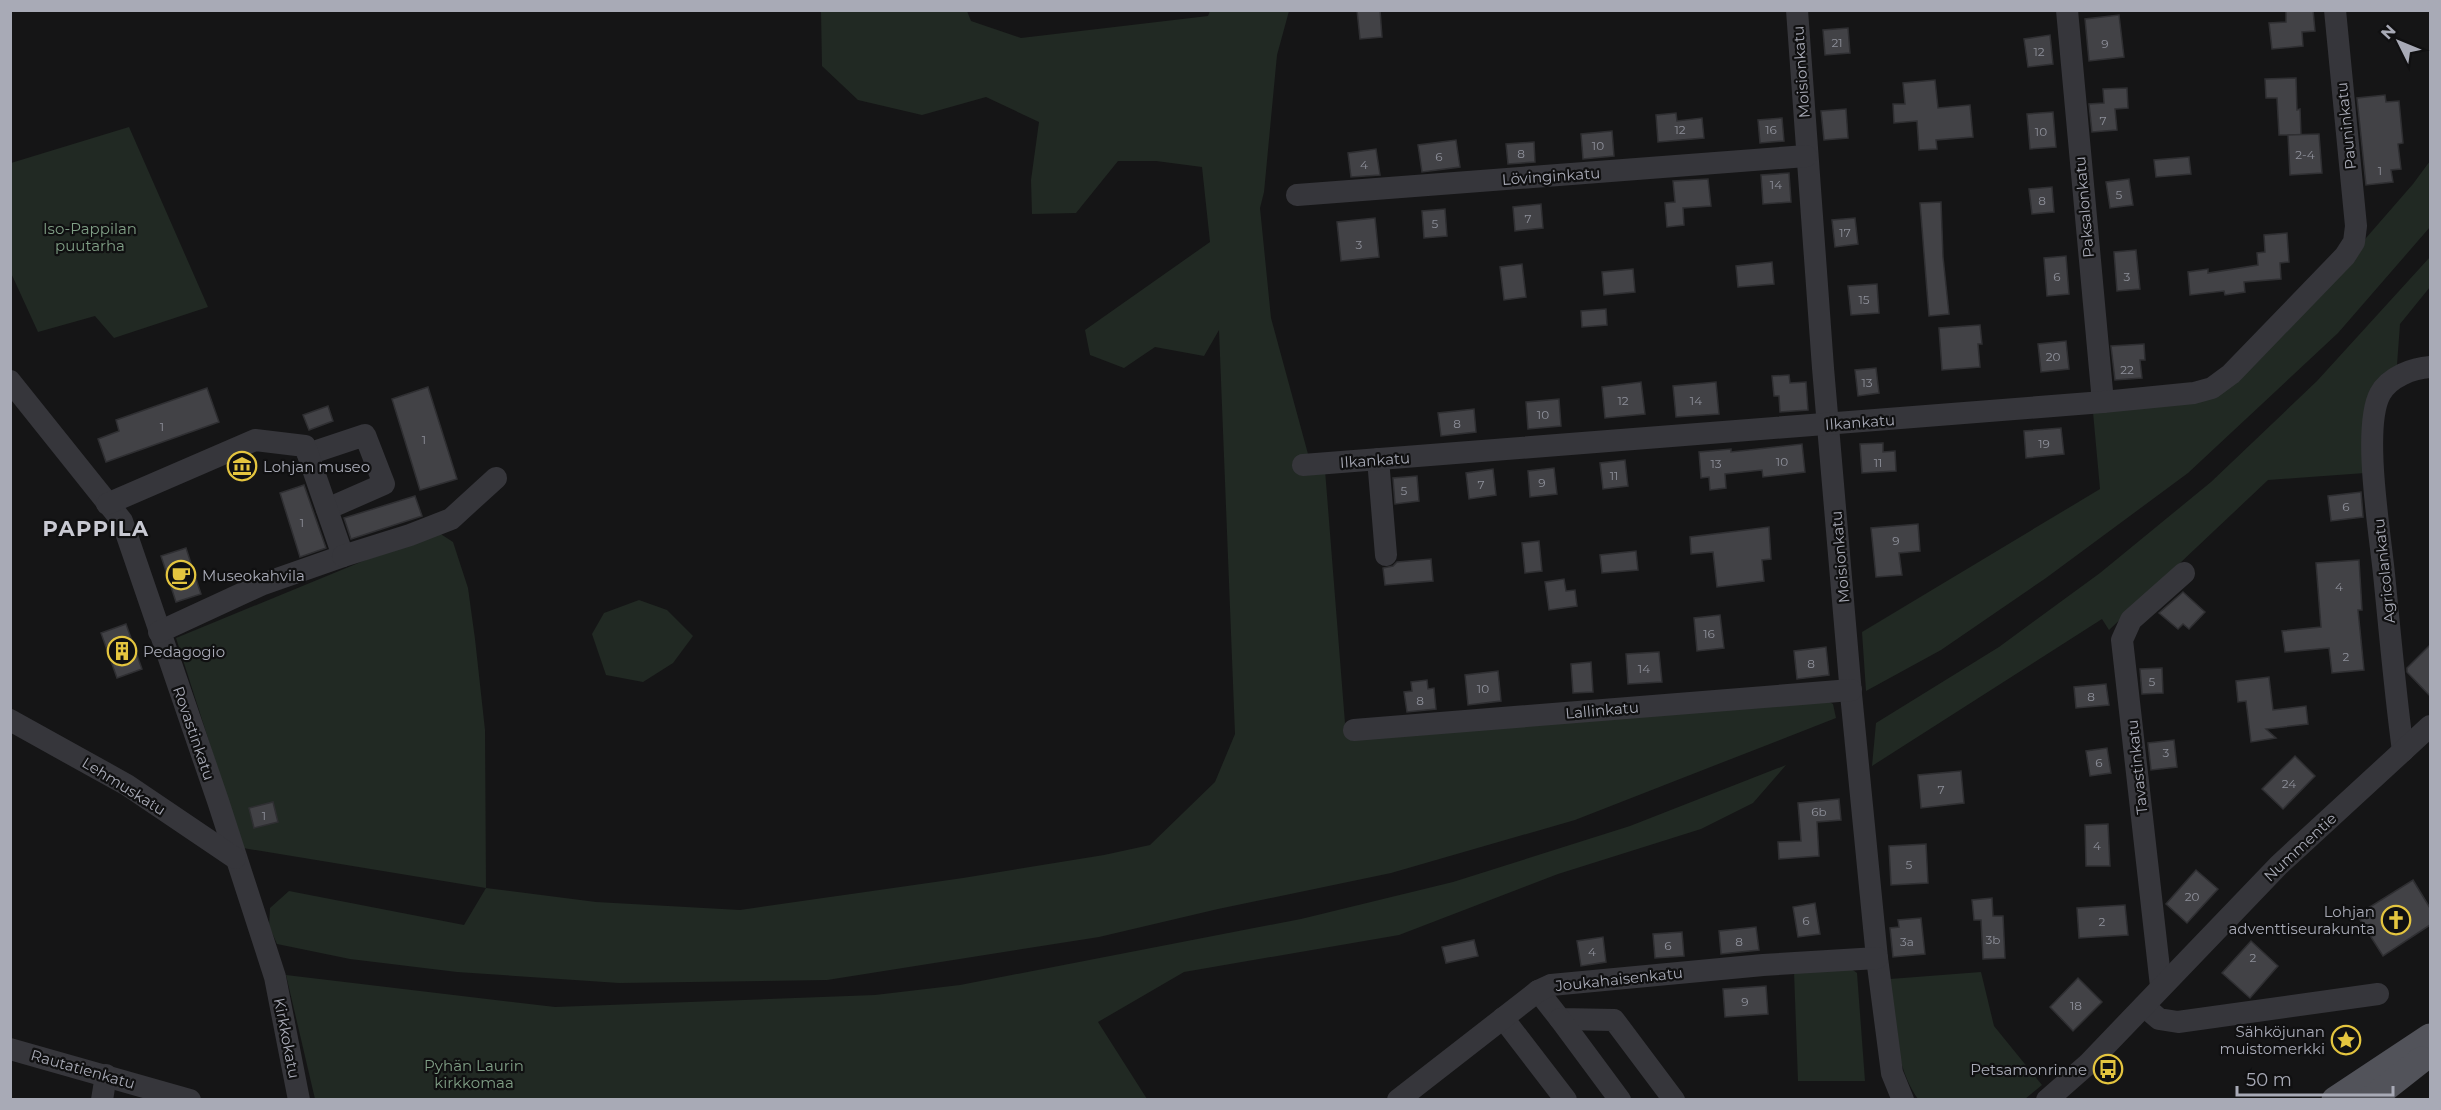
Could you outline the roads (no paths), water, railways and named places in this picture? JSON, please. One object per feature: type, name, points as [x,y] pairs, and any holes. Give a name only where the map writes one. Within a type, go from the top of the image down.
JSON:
[{"type":"main road","points":[[2335,1100],[2430,1037]]},
{"type":"main road","points":[[2370,1100],[2402,1077],[2430,1052]]},
{"type":"street","name":"Moisionkatu","points":[[1797,10],[1806,156],[1851,690],[1877,958],[1892,1073],[1903,1100]]},
{"type":"street","name":"Paksalonkatu","points":[[2067,10],[2103,402]]},
{"type":"street","name":"Pauninkatu","points":[[2335,10],[2356,226],[2354,242]]},
{"type":"street","name":"Lövinginkatu","points":[[1297,195],[1806,156]]},
{"type":"street","name":"Ilkankatu","points":[[1304,465],[2194,393],[2212,388],[2239,365],[2345,256],[2354,242]]},
{"type":"street","name":"Agricolankatu","points":[[2403,751],[2372,436],[2373,413],[2381,392],[2396,378],[2411,371],[2430,367]]},
{"type":"street","name":"Rovastinkatu","points":[[10,381],[122,521],[218,801],[252,910]]},
{"type":"street","points":[[308,454],[365,435],[384,484],[327,509]]},
{"type":"street","points":[[107,504],[255,440],[305,446],[343,556]]},
{"type":"street","points":[[1378,459],[1386,555]]},
{"type":"street","points":[[159,632],[263,584],[451,519],[496,478]]},
{"type":"street","name":"Tavastinkatu","points":[[2162,986],[2122,640],[2131,620],[2184,573]]},
{"type":"street","name":"Lallinkatu","points":[[1354,730],[1851,690]]},
{"type":"street","name":"Lehmuskatu","points":[[10,720],[127,785],[235,858]]},
{"type":"street","name":"Nummentie","points":[[2047,1100],[2088,1064],[2279,865],[2430,726]]},
{"type":"street","name":"Kirkkokatu","points":[[252,910],[274,977],[299,1100]]},
{"type":"street","name":"Joukahaisenkatu","points":[[1398,1100],[1538,991],[1563,983],[1877,958]]},
{"type":"street","points":[[1538,991],[1620,1100]]},
{"type":"street","points":[[2144,1006],[2158,1019],[2178,1022],[2379,994]]},
{"type":"street","points":[[1503,1018],[1566,1100]]},
{"type":"street","points":[[1560,1020],[1614,1020],[1674,1100]]},
{"type":"street","name":"Rautatienkatu","points":[[10,1049],[190,1100]]},
{"type":"street","points":[[102,1100],[106,1075]]},
{"type":"place","name":"Lohjan museo","points":[[242,466]]},
{"type":"place","name":"Museokahvila","points":[[181,575]]},
{"type":"place","name":"Pedagogio","points":[[122,651]]},
{"type":"place","name":"Lohjan adventtiseurakunta","points":[[2396,920]]},
{"type":"place","name":"Sähköjunan muistomerkki","points":[[2346,1040]]},
{"type":"place","name":"Petsamonrinne","points":[[2108,1069]]},
{"type":"district","name":"PAPPILA","points":[[96,528]]},
{"type":"park label","name":"Iso-Pappilan puutarha","points":[[90,236]]},
{"type":"park label","name":"Pyhän Laurin kirkkomaa","points":[[474,1074]]}]
